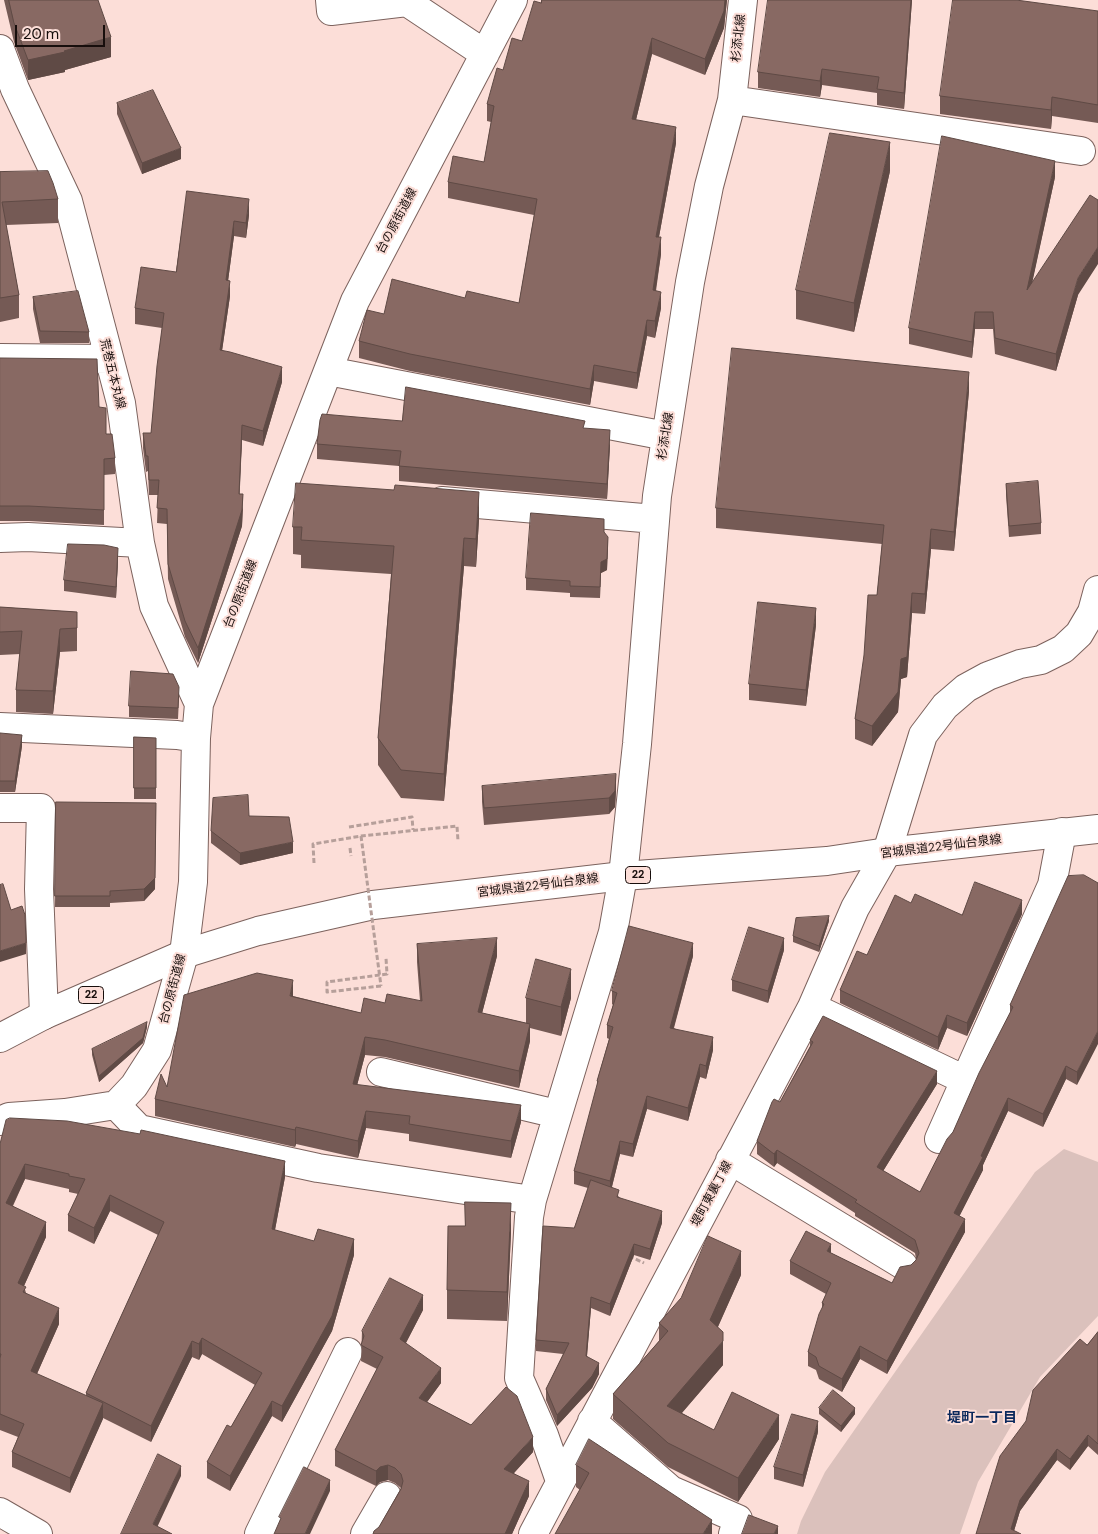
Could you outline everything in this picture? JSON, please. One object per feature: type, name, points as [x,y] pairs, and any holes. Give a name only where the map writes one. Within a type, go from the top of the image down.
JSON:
[{"type":"street","points":[[330,0],[331,11],[407,2],[485,54]]},
{"type":"street","name":"台の原街道線","points":[[116,1105],[134,1086],[157,1050],[184,954],[193,882],[196,738],[199,704],[355,301],[513,0]]},
{"type":"street","name":"杉添北線","points":[[560,1481],[544,1435],[519,1378],[529,1217],[532,1200],[557,1114],[613,932],[623,876],[637,744],[656,496],[690,282],[709,186],[732,100],[743,0]]},
{"type":"street","name":"荒巻五本丸線","points":[[0,49],[8,91],[68,201],[121,403],[140,543],[154,606],[199,704]]},
{"type":"street","points":[[732,100],[1081,151]]},
{"type":"street","points":[[0,358],[109,359]]},
{"type":"street","points":[[328,370],[666,436]]},
{"type":"street","points":[[282,487],[312,490]]},
{"type":"street","points":[[420,499],[655,519]]},
{"type":"street","points":[[0,538],[28,537],[140,543]]},
{"type":"street","name":"堤町東裏丁線","points":[[533,1534],[812,1006],[856,908],[887,852],[923,735],[945,706],[966,688],[988,676],[1020,664],[1041,660],[1063,648],[1079,634],[1095,601]]},
{"type":"street","points":[[0,727],[177,735],[196,738]]},
{"type":"street","points":[[0,808],[41,808],[39,889],[44,1015]]},
{"type":"street","name":"宮城県道22号仙台泉線","points":[[0,1038],[44,1015],[184,954],[258,931],[373,905],[623,876],[827,861],[887,852],[1098,829]]},
{"type":"street","points":[[939,1139],[1052,885],[1062,832]]},
{"type":"street","points":[[812,1006],[965,1080]]},
{"type":"street","points":[[381,1072],[557,1114]]},
{"type":"street","points":[[0,1121],[9,1117],[65,1114],[116,1105],[139,1129],[318,1168],[532,1200]]},
{"type":"street","points":[[730,1160],[903,1265]]},
{"type":"street","points":[[259,1534],[348,1352]]},
{"type":"street","points":[[592,1421],[671,1490],[738,1519],[733,1534]]},
{"type":"street","points":[[365,1534],[387,1496]]},
{"type":"street","points":[[0,1512],[38,1534]]},
{"type":"path","points":[[349,827],[412,817],[413,830]]},
{"type":"path","points":[[314,863],[313,844],[361,836],[456,826],[458,841]]},
{"type":"path","points":[[361,836],[381,986],[327,992],[327,982],[386,974],[386,958]]},
{"type":"path","points":[[350,848],[351,856]]},
{"type":"path","points":[[626,1255],[671,1272]]},
{"type":"shaded area","points":[[1064,1149],[1098,1162],[1098,1316],[1040,1377],[978,1482],[960,1534],[797,1534],[801,1521],[825,1472],[1035,1172]]},
{"type":"building","points":[[9,0],[98,0],[111,37],[65,52],[28,60],[14,23]]},
{"type":"building","points":[[542,0],[725,0],[724,11],[705,59],[652,38],[632,119],[676,127],[656,237],[661,237],[653,290],[661,292],[655,321],[647,320],[637,373],[594,365],[590,389],[410,354],[359,341],[367,310],[384,314],[392,279],[465,298],[467,291],[519,303],[537,199],[448,182],[453,156],[484,162],[494,106],[487,104],[497,68],[503,70],[512,38],[522,41],[534,1],[541,3]]},
{"type":"building","points":[[768,0],[911,0],[904,93],[877,89],[879,77],[822,69],[820,81],[758,72]]},
{"type":"building","points":[[953,0],[1016,0],[1098,11],[1098,105],[1052,97],[1051,110],[940,96]]},
{"type":"building","points":[[153,90],[181,148],[142,163],[117,103]]},
{"type":"building","points":[[830,133],[890,142],[854,303],[796,290]]},
{"type":"building","points":[[942,136],[1055,161],[1027,290],[1090,195],[1098,200],[1098,247],[1078,278],[1056,354],[995,338],[993,312],[975,312],[972,342],[909,328]]},
{"type":"building","points":[[48,171],[58,199],[2,202],[19,295],[0,298],[0,172]]},
{"type":"building","points":[[187,191],[249,199],[246,223],[234,221],[226,280],[230,281],[220,350],[282,367],[263,431],[242,425],[239,494],[243,494],[242,510],[198,648],[185,621],[168,564],[167,509],[157,508],[159,480],[149,480],[148,456],[146,456],[143,433],[151,433],[164,313],[135,308],[141,267],[176,272]]},
{"type":"building","points":[[78,291],[89,332],[40,331],[33,297]]},
{"type":"building","points":[[732,348],[969,372],[954,532],[931,529],[925,594],[912,593],[907,657],[901,659],[898,692],[872,726],[855,719],[864,655],[868,595],[877,595],[884,525],[716,508]]},
{"type":"building","points":[[0,358],[97,359],[99,407],[106,408],[106,434],[112,434],[115,458],[104,459],[104,510],[0,506]]},
{"type":"building","points":[[406,387],[585,421],[583,428],[610,430],[607,484],[399,466],[401,451],[317,444],[322,414],[402,421]]},
{"type":"building","points":[[1038,481],[1041,523],[1009,526],[1006,484]]},
{"type":"building","points":[[296,483],[394,490],[395,485],[479,492],[476,539],[464,538],[444,774],[401,770],[378,738],[394,546],[301,540],[302,527],[293,527]]},
{"type":"building","points":[[531,513],[604,519],[604,532],[608,537],[607,559],[601,562],[600,587],[570,586],[570,581],[526,578]]},
{"type":"building","points":[[68,544],[104,545],[118,548],[116,587],[64,580]]},
{"type":"building","points":[[758,602],[816,608],[806,690],[749,684]]},
{"type":"building","points":[[0,607],[77,612],[77,628],[60,629],[53,691],[16,690],[22,631],[0,632]]},
{"type":"building","points":[[131,671],[173,674],[179,687],[178,708],[129,706]]},
{"type":"building","points":[[0,733],[22,735],[15,781],[0,781]]},
{"type":"building","points":[[134,737],[156,738],[156,788],[134,788]]},
{"type":"building","points":[[616,774],[615,791],[609,798],[484,808],[482,786]]},
{"type":"building","points":[[248,795],[249,816],[289,817],[293,842],[240,853],[211,831],[213,798]]},
{"type":"building","points":[[56,802],[156,803],[155,878],[144,889],[110,891],[110,896],[55,896]]},
{"type":"building","points":[[1084,875],[1098,883],[1098,1031],[1077,1072],[1066,1066],[1043,1114],[1008,1098],[981,1156],[983,1157],[954,1213],[965,1219],[887,1361],[860,1346],[842,1379],[819,1366],[816,1357],[808,1352],[819,1314],[824,1304],[822,1303],[831,1283],[790,1261],[806,1231],[831,1244],[827,1251],[892,1283],[900,1267],[911,1265],[919,1253],[915,1240],[855,1202],[857,1200],[777,1150],[774,1154],[757,1141],[772,1102],[774,1099],[780,1102],[813,1042],[810,1040],[823,1016],[937,1071],[877,1167],[920,1192],[947,1139],[953,1132],[979,1073],[1013,1007],[1010,1005],[1068,876]]},
{"type":"building","points":[[975,882],[1022,900],[967,1023],[947,1015],[938,1037],[840,990],[857,951],[867,955],[895,895],[911,903],[915,894],[962,915]]},
{"type":"building","points":[[3,884],[11,910],[22,906],[25,915],[26,943],[0,951],[0,885]]},
{"type":"building","points":[[829,916],[819,946],[793,936],[796,918]]},
{"type":"building","points":[[629,926],[693,943],[670,1028],[713,1037],[706,1066],[700,1064],[688,1108],[647,1096],[633,1144],[620,1141],[610,1181],[574,1171],[613,1027],[607,1025],[617,993],[612,991]]},
{"type":"building","points":[[749,927],[784,938],[768,991],[732,980]]},
{"type":"building","points":[[497,938],[478,1012],[530,1024],[519,1071],[365,1037],[353,1084],[521,1105],[511,1141],[409,1124],[410,1116],[366,1111],[358,1141],[296,1127],[295,1130],[155,1099],[161,1074],[167,1087],[184,995],[257,973],[293,980],[290,996],[361,1013],[364,998],[385,1003],[387,994],[422,1001],[417,944]]},
{"type":"building","points":[[536,959],[571,969],[561,1007],[526,998]]},
{"type":"building","points":[[147,1022],[143,1038],[99,1076],[92,1049]]},
{"type":"building","points":[[10,1118],[67,1121],[140,1134],[141,1130],[285,1161],[272,1229],[314,1241],[318,1229],[354,1239],[332,1316],[282,1406],[272,1401],[230,1476],[207,1462],[227,1425],[231,1427],[262,1373],[202,1338],[199,1344],[192,1341],[151,1426],[86,1393],[164,1222],[110,1195],[94,1228],[68,1215],[85,1179],[25,1164],[6,1203],[46,1222],[18,1283],[26,1287],[23,1292],[59,1308],[31,1371],[103,1403],[70,1478],[12,1452],[24,1424],[0,1414],[0,1144],[6,1120]]},
{"type":"building","points":[[591,1180],[619,1190],[617,1197],[662,1211],[650,1249],[634,1244],[610,1304],[591,1297],[586,1356],[599,1363],[592,1376],[557,1415],[546,1389],[569,1343],[536,1340],[543,1226],[574,1228]]},
{"type":"building","points":[[465,1202],[511,1203],[507,1292],[447,1290],[448,1226],[465,1226]]},
{"type":"building","points":[[708,1236],[741,1251],[710,1320],[723,1332],[723,1341],[667,1406],[714,1430],[732,1392],[779,1415],[738,1478],[668,1443],[613,1394],[668,1331],[659,1323],[681,1298]]},
{"type":"building","points":[[390,1278],[423,1295],[400,1339],[441,1368],[419,1398],[471,1425],[506,1387],[517,1396],[533,1437],[504,1469],[529,1481],[505,1534],[373,1534],[401,1489],[403,1481],[401,1474],[395,1468],[388,1465],[380,1467],[376,1471],[335,1450],[383,1357],[361,1345],[364,1336],[362,1331]]},
{"type":"building","points":[[1098,1332],[1098,1444],[1088,1435],[1070,1459],[1057,1449],[1020,1500],[1011,1529],[1021,1534],[976,1534],[1000,1456],[1026,1421],[1033,1390],[1080,1339],[1087,1345]]},
{"type":"building","points":[[833,1390],[855,1408],[841,1426],[819,1408]]},
{"type":"building","points":[[792,1414],[818,1421],[803,1475],[774,1467]]},
{"type":"building","points":[[589,1439],[712,1520],[703,1534],[555,1534],[589,1473],[576,1465]]},
{"type":"building","points":[[158,1454],[181,1466],[153,1524],[172,1534],[121,1534]]},
{"type":"building","points":[[304,1467],[330,1480],[305,1534],[274,1534],[281,1518],[279,1517]]},
{"type":"building","points":[[749,1515],[778,1526],[774,1534],[742,1534]]},
{"type":"district","name":"堤町一丁目","points":[[982,1418]]}]
